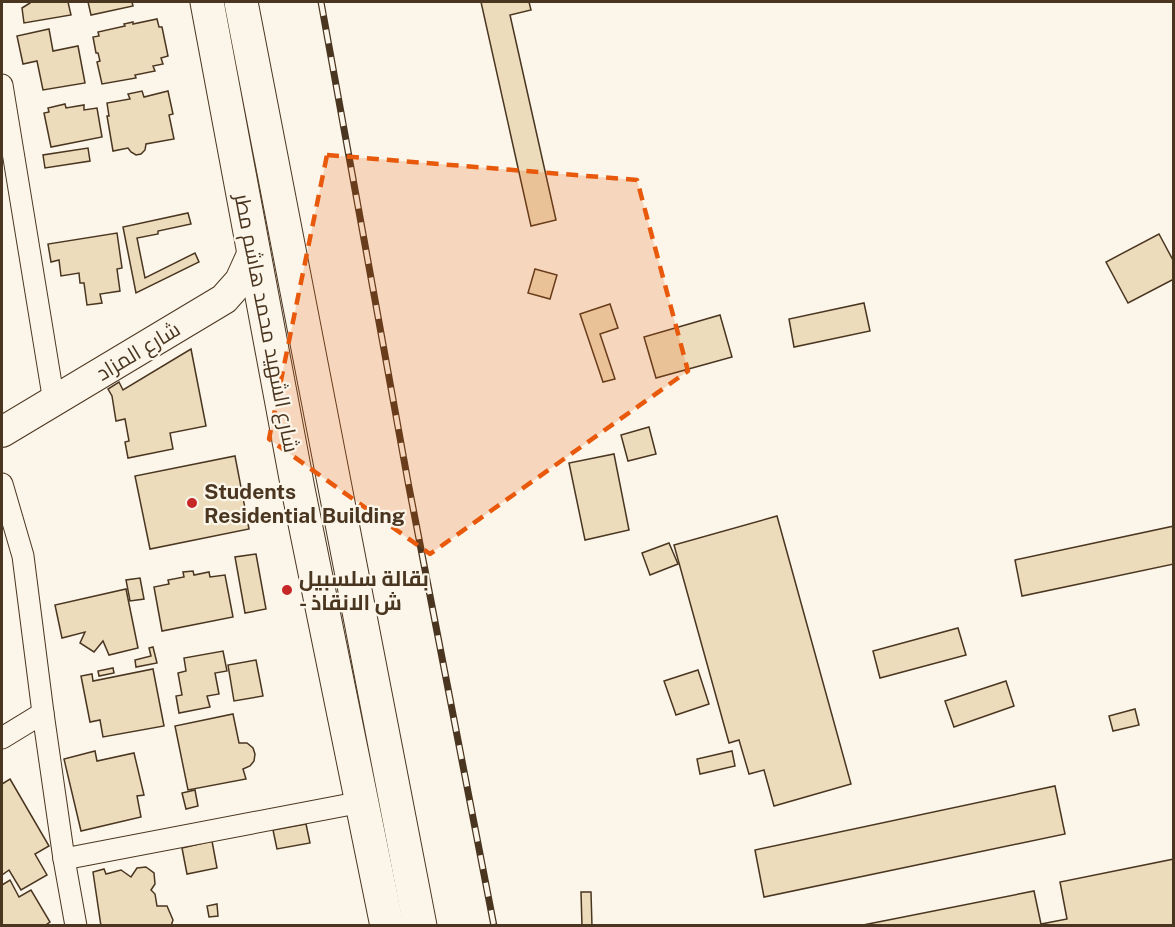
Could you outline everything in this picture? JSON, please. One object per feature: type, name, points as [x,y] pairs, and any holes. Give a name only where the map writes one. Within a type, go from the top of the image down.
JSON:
[{"type":"main road","name":"شارع الشهيد محمد هاشم مطر","points":[[207,2],[298,489],[387,926]]},
{"type":"main road","name":"شارع الشهيد محمد هاشم مطر","points":[[241,2],[420,926]]},
{"type":"main road","points":[[298,489],[334,483]]},
{"type":"street","points":[[2,85],[9,183],[54,402]]},
{"type":"street","name":"شارع المزاد","points":[[2,432],[224,299],[240,281],[254,250]]},
{"type":"street","points":[[2,484],[23,556],[43,713],[76,926]]},
{"type":"street","points":[[2,738],[43,713]]},
{"type":"street","points":[[64,859],[362,802]]},
{"type":"highlighted area","points":[[327,155],[637,180],[688,371],[430,554],[269,439]]},
{"type":"building","points":[[30,2],[68,2],[71,15],[24,23],[22,8]]},
{"type":"building","points":[[88,2],[132,2],[133,6],[91,15]]},
{"type":"building","points":[[481,2],[529,2],[531,10],[510,15],[556,220],[531,226]]},
{"type":"building","points":[[157,19],[159,27],[162,27],[168,56],[161,58],[163,64],[153,66],[155,71],[135,75],[136,78],[102,84],[97,62],[100,61],[93,37],[99,36],[98,32],[125,26],[124,24]]},
{"type":"building","points":[[49,29],[53,51],[78,46],[85,83],[43,90],[37,61],[23,64],[17,36]]},
{"type":"building","points":[[142,91],[144,97],[168,91],[173,114],[169,115],[174,139],[146,144],[145,150],[136,155],[128,148],[113,151],[107,103],[130,99],[128,94]]},
{"type":"building","points":[[65,104],[66,108],[84,105],[84,110],[97,108],[102,137],[51,147],[44,113],[49,112],[48,108]]},
{"type":"building","points":[[88,148],[90,161],[45,168],[43,155]]},
{"type":"building","points":[[188,213],[191,224],[137,238],[145,278],[195,253],[199,262],[136,293],[123,227]]},
{"type":"building","points":[[117,233],[122,268],[117,269],[120,291],[100,294],[102,303],[87,305],[84,283],[80,283],[79,273],[61,276],[59,260],[51,262],[48,244]]},
{"type":"building","points":[[1159,234],[1174,262],[1174,279],[1128,303],[1106,262]]},
{"type":"building","points":[[535,269],[557,275],[550,299],[528,293]]},
{"type":"building","points":[[864,303],[870,331],[794,347],[789,319]]},
{"type":"building","points":[[610,304],[618,328],[600,334],[615,379],[603,382],[580,314]]},
{"type":"building","points":[[720,315],[732,357],[656,378],[644,337]]},
{"type":"building","points":[[191,349],[206,426],[170,433],[173,449],[128,458],[125,442],[129,441],[125,419],[116,421],[112,396],[108,389],[119,382],[123,390]]},
{"type":"building","points":[[649,427],[656,454],[628,461],[621,435]]},
{"type":"building","points":[[614,454],[629,530],[585,540],[569,463]]},
{"type":"building","name":"Students Residential Building","points":[[235,456],[249,529],[150,549],[135,476]]},
{"type":"building","points":[[777,516],[851,784],[774,806],[764,770],[749,774],[739,740],[729,743],[674,545]]},
{"type":"building","points":[[1174,526],[1174,564],[1022,596],[1015,560]]},
{"type":"building","points":[[669,543],[678,564],[650,575],[642,553]]},
{"type":"building","points":[[256,554],[266,609],[245,613],[235,557]]},
{"type":"building","points":[[193,571],[194,575],[209,572],[210,577],[225,575],[233,617],[162,631],[154,587],[169,584],[168,580],[184,577],[183,572]]},
{"type":"building","points":[[140,578],[144,599],[130,601],[126,580]]},
{"type":"building","points":[[126,589],[138,648],[109,655],[103,641],[94,652],[80,643],[85,632],[62,638],[55,605]]},
{"type":"building","points":[[958,628],[966,655],[880,678],[873,651]]},
{"type":"building","points":[[153,647],[157,663],[136,667],[135,660],[151,656],[149,648]]},
{"type":"building","points":[[223,651],[227,671],[215,673],[219,694],[207,696],[210,707],[179,713],[176,696],[182,695],[178,673],[186,671],[184,658]]},
{"type":"building","points":[[256,660],[263,696],[234,701],[228,665]]},
{"type":"building","points":[[113,668],[114,673],[99,676],[98,671]]},
{"type":"building","points":[[153,669],[164,726],[103,737],[100,720],[90,722],[81,676],[92,674],[93,681]]},
{"type":"building","points":[[698,670],[709,704],[676,715],[664,681]]},
{"type":"building","points":[[1006,681],[1014,706],[954,727],[945,701]]},
{"type":"building","points":[[1135,709],[1139,725],[1113,731],[1109,716]]},
{"type":"building","points":[[233,714],[239,743],[247,743],[253,748],[255,754],[250,766],[243,769],[246,779],[188,790],[175,726]]},
{"type":"building","points":[[95,751],[97,761],[134,753],[144,795],[137,796],[141,817],[81,831],[64,759]]},
{"type":"building","points":[[732,751],[735,766],[700,774],[697,759]]},
{"type":"building","points":[[10,779],[49,846],[35,854],[47,875],[21,890],[9,870],[2,875],[2,784]]},
{"type":"building","points":[[1055,786],[1065,834],[764,897],[755,850]]},
{"type":"building","points":[[195,790],[198,806],[186,809],[182,793]]},
{"type":"building","points":[[306,824],[310,843],[277,849],[273,830]]},
{"type":"building","points":[[212,841],[217,868],[187,874],[182,848]]},
{"type":"building","points":[[1174,859],[1174,926],[858,926],[1034,891],[1041,924],[1067,919],[1060,882]]},
{"type":"building","points":[[146,867],[154,873],[155,884],[151,890],[155,894],[157,906],[167,906],[173,920],[171,926],[101,926],[93,872],[104,869],[106,874],[121,870],[131,877],[137,868]]},
{"type":"building","points":[[10,880],[19,897],[31,890],[50,922],[44,926],[2,926],[2,885]]},
{"type":"building","points":[[581,892],[591,892],[592,926],[582,926]]},
{"type":"building","points":[[217,904],[218,916],[209,917],[207,906]]},
{"type":"railway","points":[[321,2],[408,482],[494,926]]},
{"type":"place","name":"Students Residential Building","points":[[192,503]]},
{"type":"place","name":"بقالة سلسبيل - ش الانقاذ","points":[[287,590]]}]
